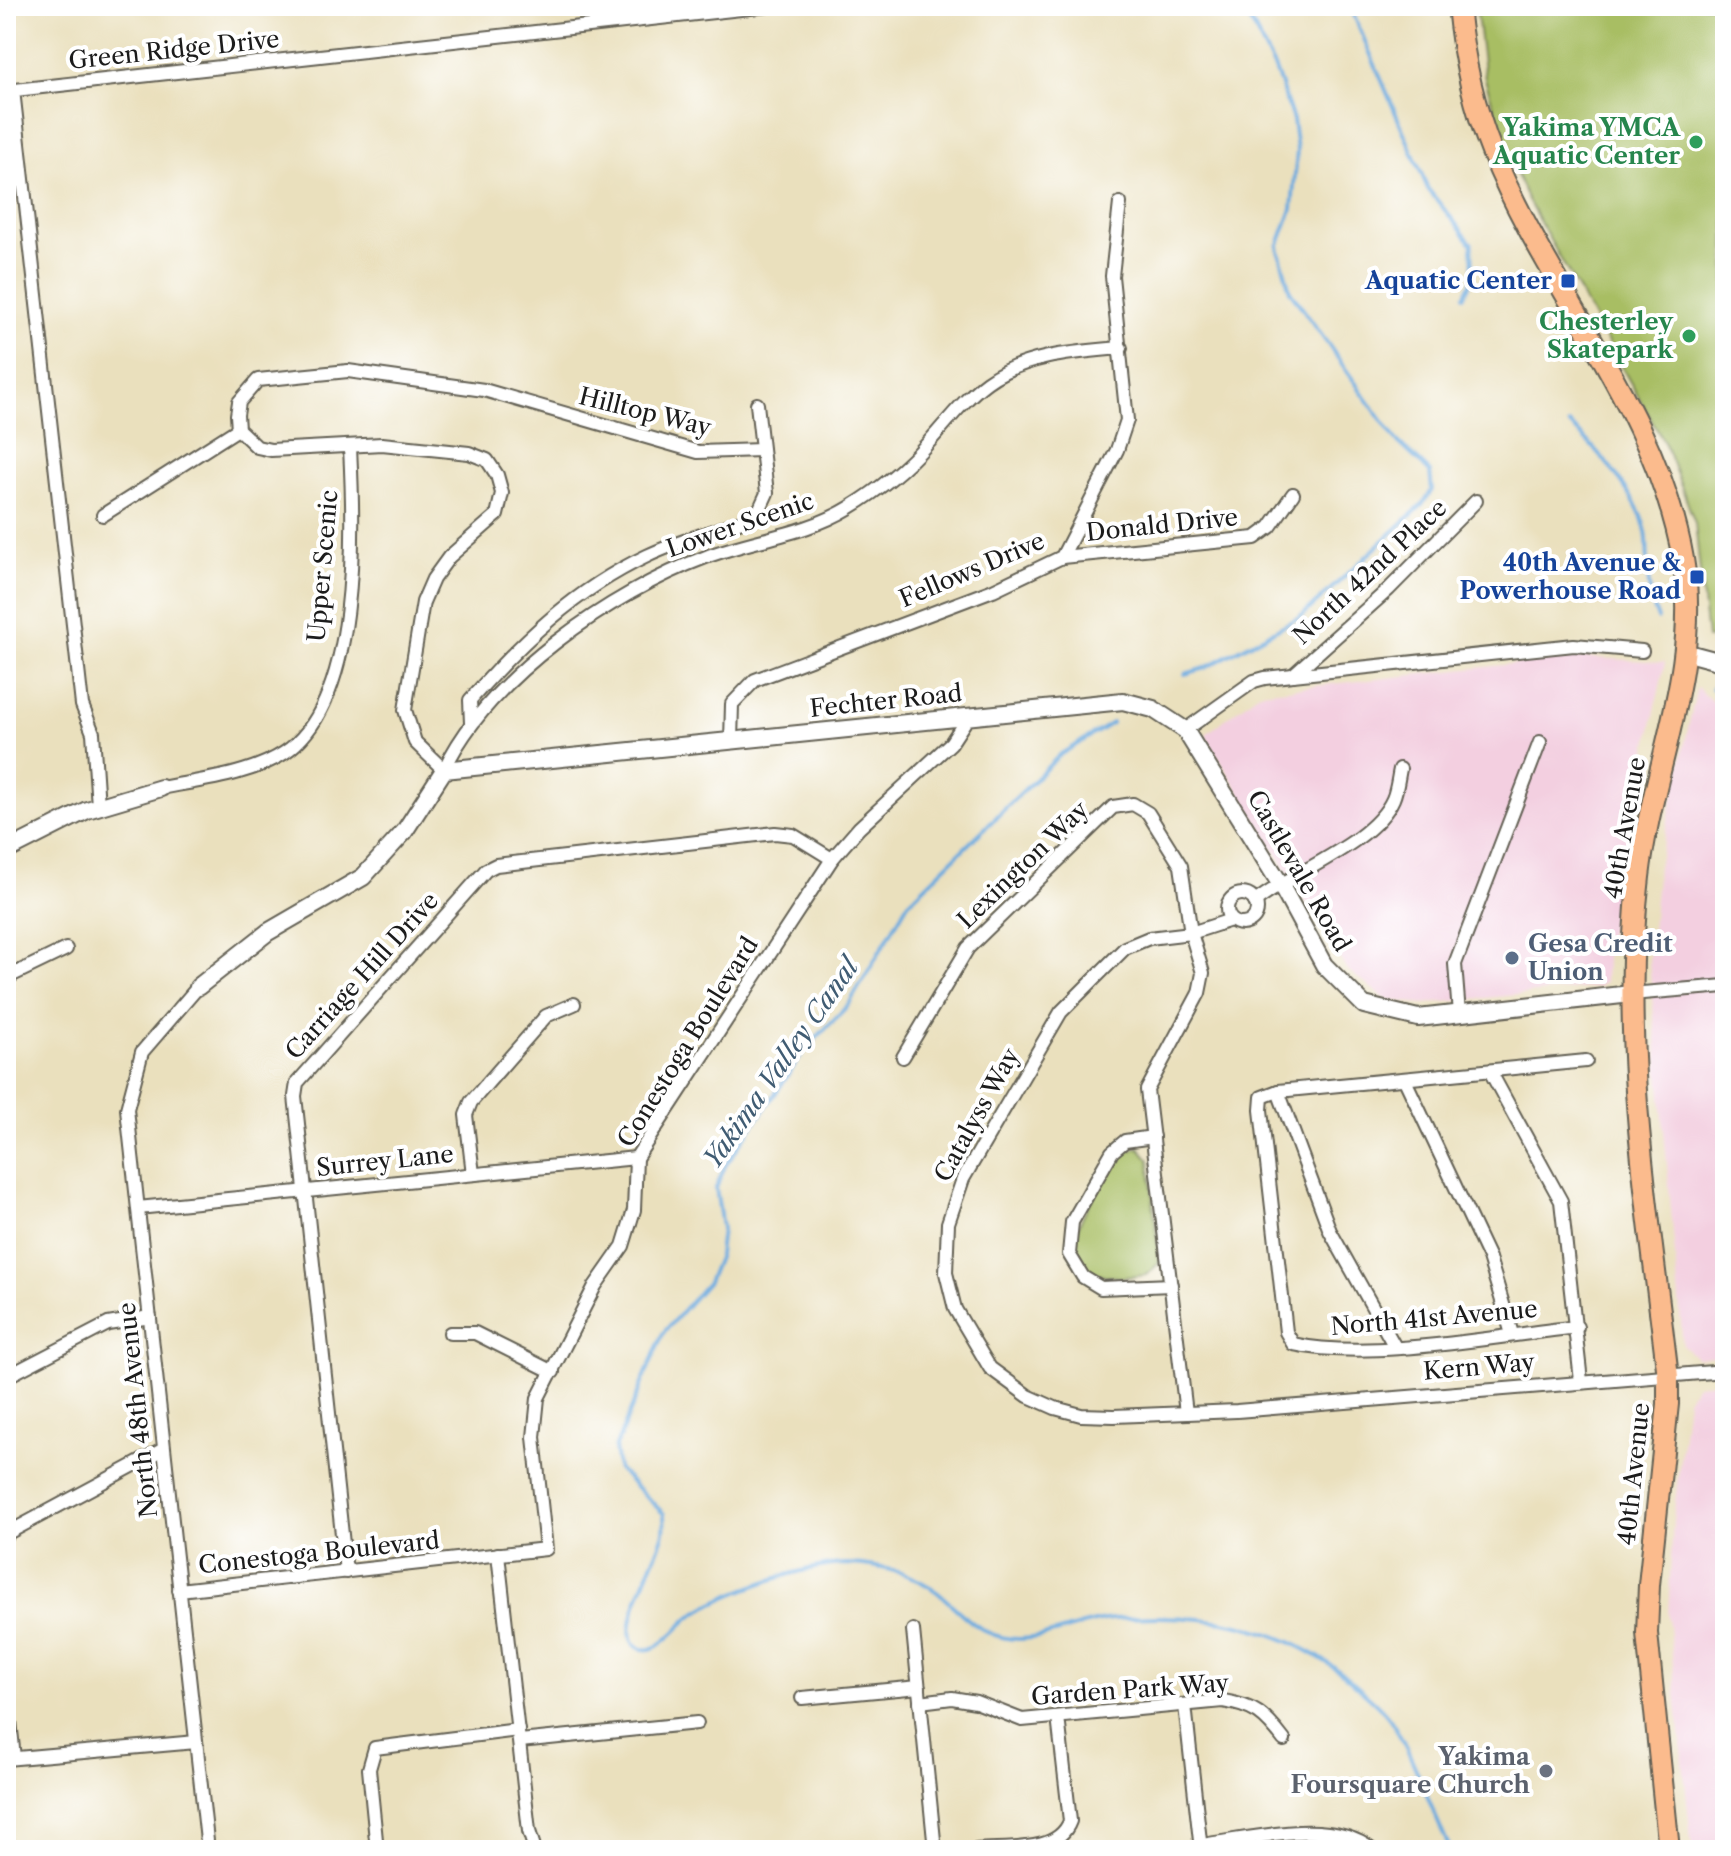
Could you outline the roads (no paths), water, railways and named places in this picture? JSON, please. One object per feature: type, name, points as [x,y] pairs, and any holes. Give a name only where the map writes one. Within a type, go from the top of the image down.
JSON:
[{"type":"main road","name":"40th Avenue","points":[[1458,6],[1470,85],[1492,151],[1668,491],[1684,563],[1684,652],[1639,874],[1631,994],[1638,1113],[1668,1377],[1647,1633],[1669,1850]]},
{"type":"street","name":"Green Ridge Drive","points":[[98,806],[93,733],[82,705],[10,90],[768,6]]},
{"type":"street","name":"Fellows Drive","points":[[731,741],[732,704],[755,680],[993,590],[1062,557],[1124,435],[1127,420],[1112,276],[1120,203]]},
{"type":"street","name":"Lower Scenic","points":[[444,770],[459,738],[471,723],[533,661],[584,620],[624,594],[706,556],[822,522],[871,494],[925,446],[958,408],[988,381],[1014,368],[1059,355],[1121,348]]},
{"type":"street","name":"Hilltop Way","points":[[238,429],[239,402],[258,380],[348,371],[484,390],[698,452],[762,450]]},
{"type":"street","points":[[471,723],[470,700],[499,667],[536,630],[596,582],[647,555],[757,515],[767,493],[757,404]]},
{"type":"street","points":[[103,515],[238,429],[257,447],[271,450],[382,444],[478,454],[493,466],[500,484],[497,515],[449,557],[433,579],[423,602],[405,710],[415,742],[444,770],[404,832],[363,877],[268,932],[198,987]]},
{"type":"street","name":"Upper Scenic","points":[[161,788],[246,769],[283,754],[309,731],[325,704],[333,685],[345,608],[354,515],[350,447]]},
{"type":"street","name":"Donald Drive","points":[[1062,557],[1255,538],[1270,527],[1293,494]]},
{"type":"street","name":"North 42nd Place","points":[[1293,675],[1389,589],[1476,501]]},
{"type":"street","points":[[1185,730],[1254,681],[1574,645],[1642,651]]},
{"type":"street","points":[[1684,652],[1725,663]]},
{"type":"street","name":"Fechter Road","points":[[444,770],[1123,701],[1153,709],[1185,730]]},
{"type":"street","name":"Conestoga Boulevard","points":[[179,1590],[546,1549],[534,1420],[538,1398],[595,1286],[613,1262],[630,1230],[636,1158],[832,859],[859,828],[951,743],[968,717]]},
{"type":"street","name":"Castlevale Road","points":[[1185,730],[1279,882],[1324,965],[1364,1005],[1418,1018],[1725,986]]},
{"type":"street","points":[[1459,1014],[1455,964],[1540,742]]},
{"type":"street","name":"Catalyss Way","points":[[1255,902],[1279,882],[1374,826],[1394,797],[1400,769]]},
{"type":"street","points":[[6,851],[98,806],[161,788]]},
{"type":"street","name":"Lexington Way","points":[[903,1057],[968,948],[1113,807],[1133,804],[1148,813],[1181,866],[1191,933],[1199,952],[1202,984],[1147,1090],[1186,1413]]},
{"type":"street","name":"Carriage Hill Drive","points":[[346,1572],[303,1191],[295,1096],[297,1083],[486,870],[505,862],[775,833],[793,835],[832,859]]},
{"type":"street","name":"Catalyss Way","points":[[1231,920],[1227,906],[1232,897],[1242,894],[1255,902],[1257,911],[1249,922],[1240,924],[1231,920],[1191,933],[1149,938],[1125,948],[1061,1012],[963,1179],[948,1223],[946,1273],[955,1309],[977,1352],[1006,1382],[1055,1408],[1081,1415],[1237,1411]]},
{"type":"street","points":[[6,978],[66,949]]},
{"type":"street","name":"North 48th Avenue","points":[[198,987],[160,1027],[135,1067],[127,1109],[208,1850]]},
{"type":"street","points":[[473,1174],[466,1127],[471,1102],[546,1016],[574,1004]]},
{"type":"street","points":[[1395,1347],[1330,1231],[1278,1091],[1586,1061]]},
{"type":"street","points":[[1490,1071],[1561,1201],[1581,1381]]},
{"type":"street","points":[[1405,1080],[1489,1258],[1512,1334]]},
{"type":"street","name":"North 41st Avenue","points":[[1278,1091],[1262,1097],[1261,1110],[1286,1332],[1293,1344],[1318,1349],[1395,1347],[1577,1327]]},
{"type":"street","points":[[1153,1137],[1125,1141],[1112,1152],[1072,1222],[1069,1254],[1083,1277],[1101,1288],[1171,1285]]},
{"type":"street","name":"Surrey Lane","points":[[138,1208],[636,1158]]},
{"type":"street","points":[[6,1377],[108,1324],[150,1317]]},
{"type":"street","points":[[450,1333],[475,1333],[553,1372]]},
{"type":"street","name":"Kern Way","points":[[1237,1411],[1725,1371]]},
{"type":"street","points":[[6,1534],[164,1449]]},
{"type":"street","points":[[498,1554],[529,1831],[535,1850]]},
{"type":"street","points":[[913,1630],[935,1850]]},
{"type":"street","points":[[6,1683],[10,1759],[196,1742]]},
{"type":"street","points":[[802,1698],[919,1687]]},
{"type":"street","name":"Garden Park Way","points":[[920,1702],[952,1698],[976,1702],[1022,1720],[1223,1701],[1249,1705],[1265,1714],[1284,1740]]},
{"type":"street","points":[[1185,1705],[1201,1847],[1329,1830],[1360,1840],[1372,1850]]},
{"type":"street","points":[[976,1850],[1053,1842],[1065,1834],[1070,1821],[1058,1717]]},
{"type":"street","points":[[377,1850],[369,1769],[375,1748],[697,1723]]},
{"type":"waterway","name":"Yakima Valley Canal","points":[[1026,6],[1058,6]]},
{"type":"waterway","name":"Yakima Valley Canal","points":[[1185,674],[1205,668],[1303,615],[1422,505],[1432,490],[1430,472],[1396,440],[1290,291],[1278,247],[1292,209],[1297,150],[1293,120],[1275,69],[1250,20],[1236,6]]},
{"type":"waterway","points":[[1350,6],[1428,189],[1472,244],[1473,277],[1464,296]]},
{"type":"waterway","points":[[1569,424],[1605,461],[1638,510],[1647,540],[1649,588],[1658,619]]},
{"type":"waterway","points":[[1712,688],[1725,698]]},
{"type":"waterway","name":"Yakima Valley Canal","points":[[1112,723],[1061,754],[908,903],[849,1004],[806,1049],[725,1166],[716,1188],[722,1228],[719,1255],[708,1282],[663,1333],[615,1448],[618,1469],[664,1514],[664,1532],[635,1608],[631,1636],[635,1645],[650,1649],[666,1640],[707,1606],[745,1589],[790,1574],[847,1564],[883,1568],[917,1580],[937,1592],[975,1624],[1001,1637],[1029,1638],[1099,1621],[1145,1617],[1177,1617],[1239,1625],[1297,1645],[1325,1661],[1379,1706],[1402,1739],[1451,1850]]},
{"type":"place","name":"Yakima YMCA Aquatic Center","points":[[1696,142]]},
{"type":"place","name":"Aquatic Center","points":[[1568,281]]},
{"type":"place","name":"Chesterley Skatepark","points":[[1689,336]]},
{"type":"place","name":"40th Avenue & Powerhouse Road","points":[[1697,577]]},
{"type":"place","name":"Gesa Credit Union","points":[[1512,958]]},
{"type":"place","name":"Yakima Foursquare Church","points":[[1546,1771]]}]
